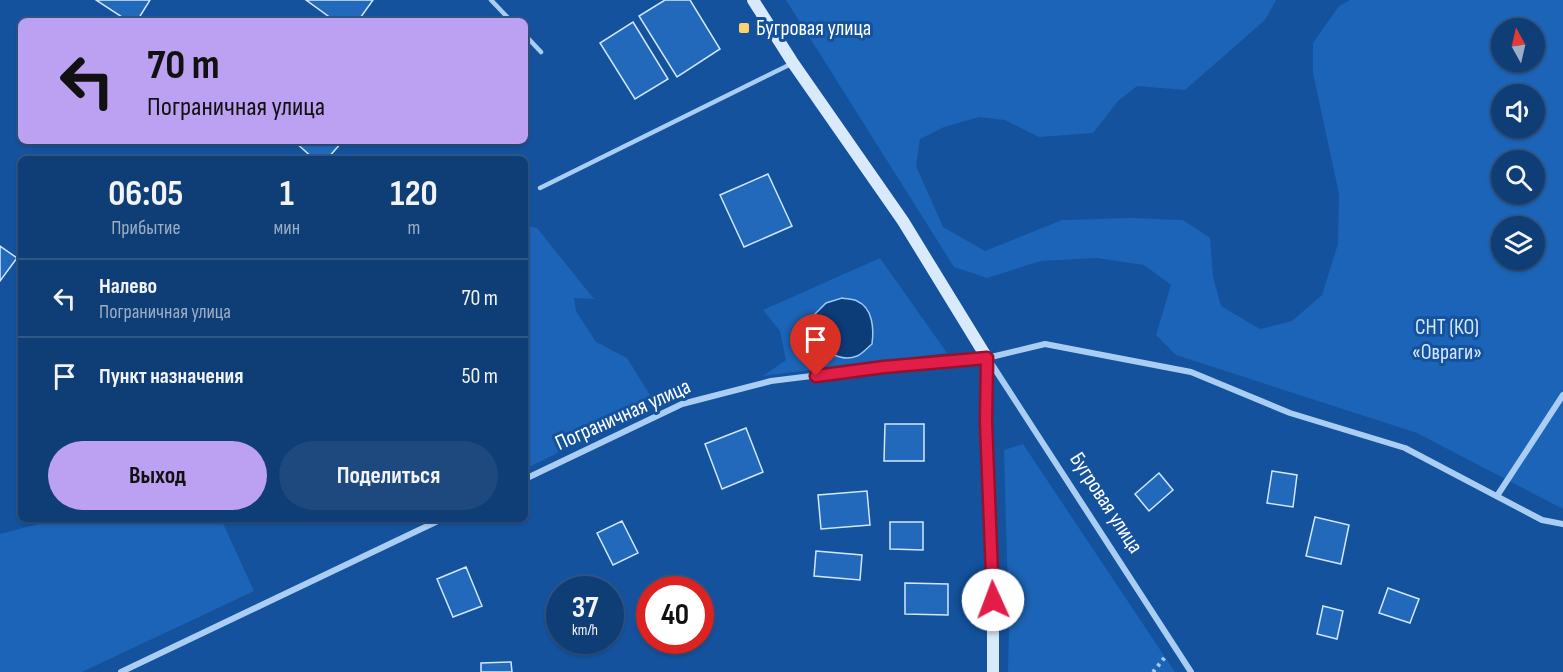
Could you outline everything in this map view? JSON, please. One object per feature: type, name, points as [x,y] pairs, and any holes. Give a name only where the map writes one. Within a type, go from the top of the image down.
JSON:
[{"type":"street","points":[[753,0],[793,63],[903,221],[987,358],[986,422],[993,600],[993,672]]},
{"type":"street","name":"Пограничная улица","points":[[528,478],[682,405],[771,381],[884,367],[987,358],[1045,344],[1191,372],[1290,413],[1405,448],[1542,520],[1563,524]]},
{"type":"street","name":"Бугровая улица","points":[[987,358],[1191,672]]},
{"type":"street","points":[[1497,496],[1563,394]]},
{"type":"street","points":[[121,672],[436,522]]},
{"type":"lane","points":[[491,0],[508,18]]},
{"type":"lane","points":[[528,38],[541,52]]},
{"type":"lane","points":[[540,188],[793,63]]},
{"type":"green space","name":"СНТ (КО) «Овраги»","points":[[786,0],[1276,0],[1265,20],[1185,90],[1137,86],[1118,101],[1093,133],[1039,137],[1005,120],[979,117],[944,127],[920,139],[916,166],[943,227],[985,251],[1062,220],[1132,218],[1183,220],[1210,238],[1213,277],[1221,306],[1260,329],[1292,321],[1322,295],[1338,244],[1339,194],[1313,73],[1313,43],[1339,6],[1350,0],[1563,0],[1563,509],[1417,433],[1176,355],[1156,335],[1171,285],[1144,265],[1097,258],[1041,261],[987,278],[954,267]]},
{"type":"green space","points":[[528,226],[537,228],[594,299],[574,298],[576,311],[596,342],[627,358],[656,405],[528,468]]},
{"type":"green space","points":[[880,258],[947,353],[763,376],[786,360],[780,331],[763,310]]},
{"type":"green space","points":[[1023,444],[1175,672],[1008,672],[1004,450]]},
{"type":"green space","points":[[46,522],[222,522],[254,591],[82,672],[0,672],[0,534]]},
{"type":"shaded area","points":[[842,298],[855,300],[862,304],[871,319],[873,332],[872,344],[859,355],[850,358],[836,356],[823,348],[815,336],[813,327],[814,315],[826,303]]},
{"type":"building","points":[[96,0],[150,0],[139,18],[123,18]]},
{"type":"building","points":[[306,0],[373,0],[360,18],[331,18]]},
{"type":"building","points":[[665,0],[690,0],[720,49],[677,77],[639,16]]},
{"type":"building","points":[[633,22],[668,79],[635,99],[600,43]]},
{"type":"building","points":[[297,144],[340,144],[330,156],[311,156]]},
{"type":"building","points":[[768,174],[792,226],[744,247],[720,195]]},
{"type":"building","points":[[0,246],[17,258],[0,281]]},
{"type":"building","points":[[885,424],[924,424],[924,461],[884,461]]},
{"type":"building","points":[[746,428],[763,472],[722,489],[705,444]]},
{"type":"building","points":[[1272,471],[1297,475],[1293,507],[1267,503]]},
{"type":"building","points":[[1159,473],[1173,490],[1149,511],[1135,494]]},
{"type":"building","points":[[867,491],[870,525],[821,529],[818,495]]},
{"type":"building","points":[[1315,517],[1349,525],[1341,564],[1306,556]]},
{"type":"building","points":[[622,521],[638,553],[613,565],[597,533]]},
{"type":"building","points":[[890,522],[923,522],[923,550],[890,549]]},
{"type":"building","points":[[816,551],[862,555],[860,580],[814,576]]},
{"type":"building","points":[[466,567],[482,606],[453,617],[437,579]]},
{"type":"building","points":[[905,583],[948,584],[948,615],[905,614]]},
{"type":"building","points":[[1388,588],[1419,599],[1410,623],[1379,613]]},
{"type":"building","points":[[1323,606],[1343,611],[1337,639],[1317,634]]},
{"type":"building","points":[[511,662],[512,672],[481,672],[481,663]]},
{"type":"place","name":"Бугровая улица","points":[[744,28]]},
{"type":"route","points":[[816,376],[884,367],[987,358],[986,422],[993,600]]}]
